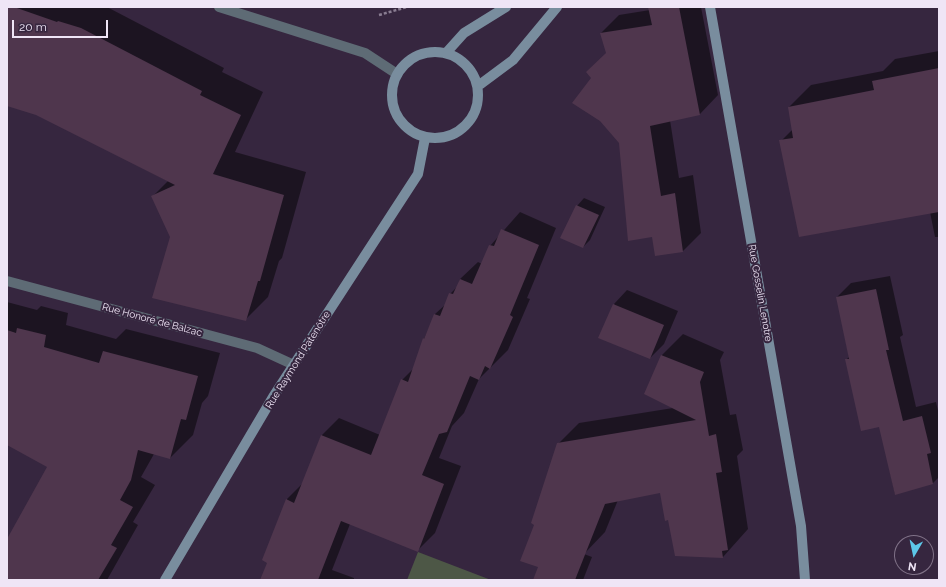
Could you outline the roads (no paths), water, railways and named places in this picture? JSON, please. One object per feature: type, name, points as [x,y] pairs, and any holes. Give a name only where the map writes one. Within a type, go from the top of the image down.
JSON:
[{"type":"main road","points":[[446,53],[464,33],[506,7]]},
{"type":"main road","points":[[478,86],[513,60],[557,7]]},
{"type":"main road","name":"Rue Gosselin Lenotre","points":[[710,7],[801,526],[805,580]]},
{"type":"main road","points":[[432,52],[446,53],[457,58],[466,65],[474,75],[478,86],[479,99],[476,111],[466,126],[450,136],[438,139],[425,138],[412,132],[401,122],[394,110],[392,95],[393,85],[397,74],[406,63],[418,56],[432,52]]},
{"type":"main road","name":"Rue Raymond Patenôtre","points":[[165,580],[294,365],[418,174],[425,138]]},
{"type":"street","points":[[219,7],[365,53],[397,74]]},
{"type":"street","name":"Rue Honoré de Balzac","points":[[7,281],[257,348],[294,365]]}]
